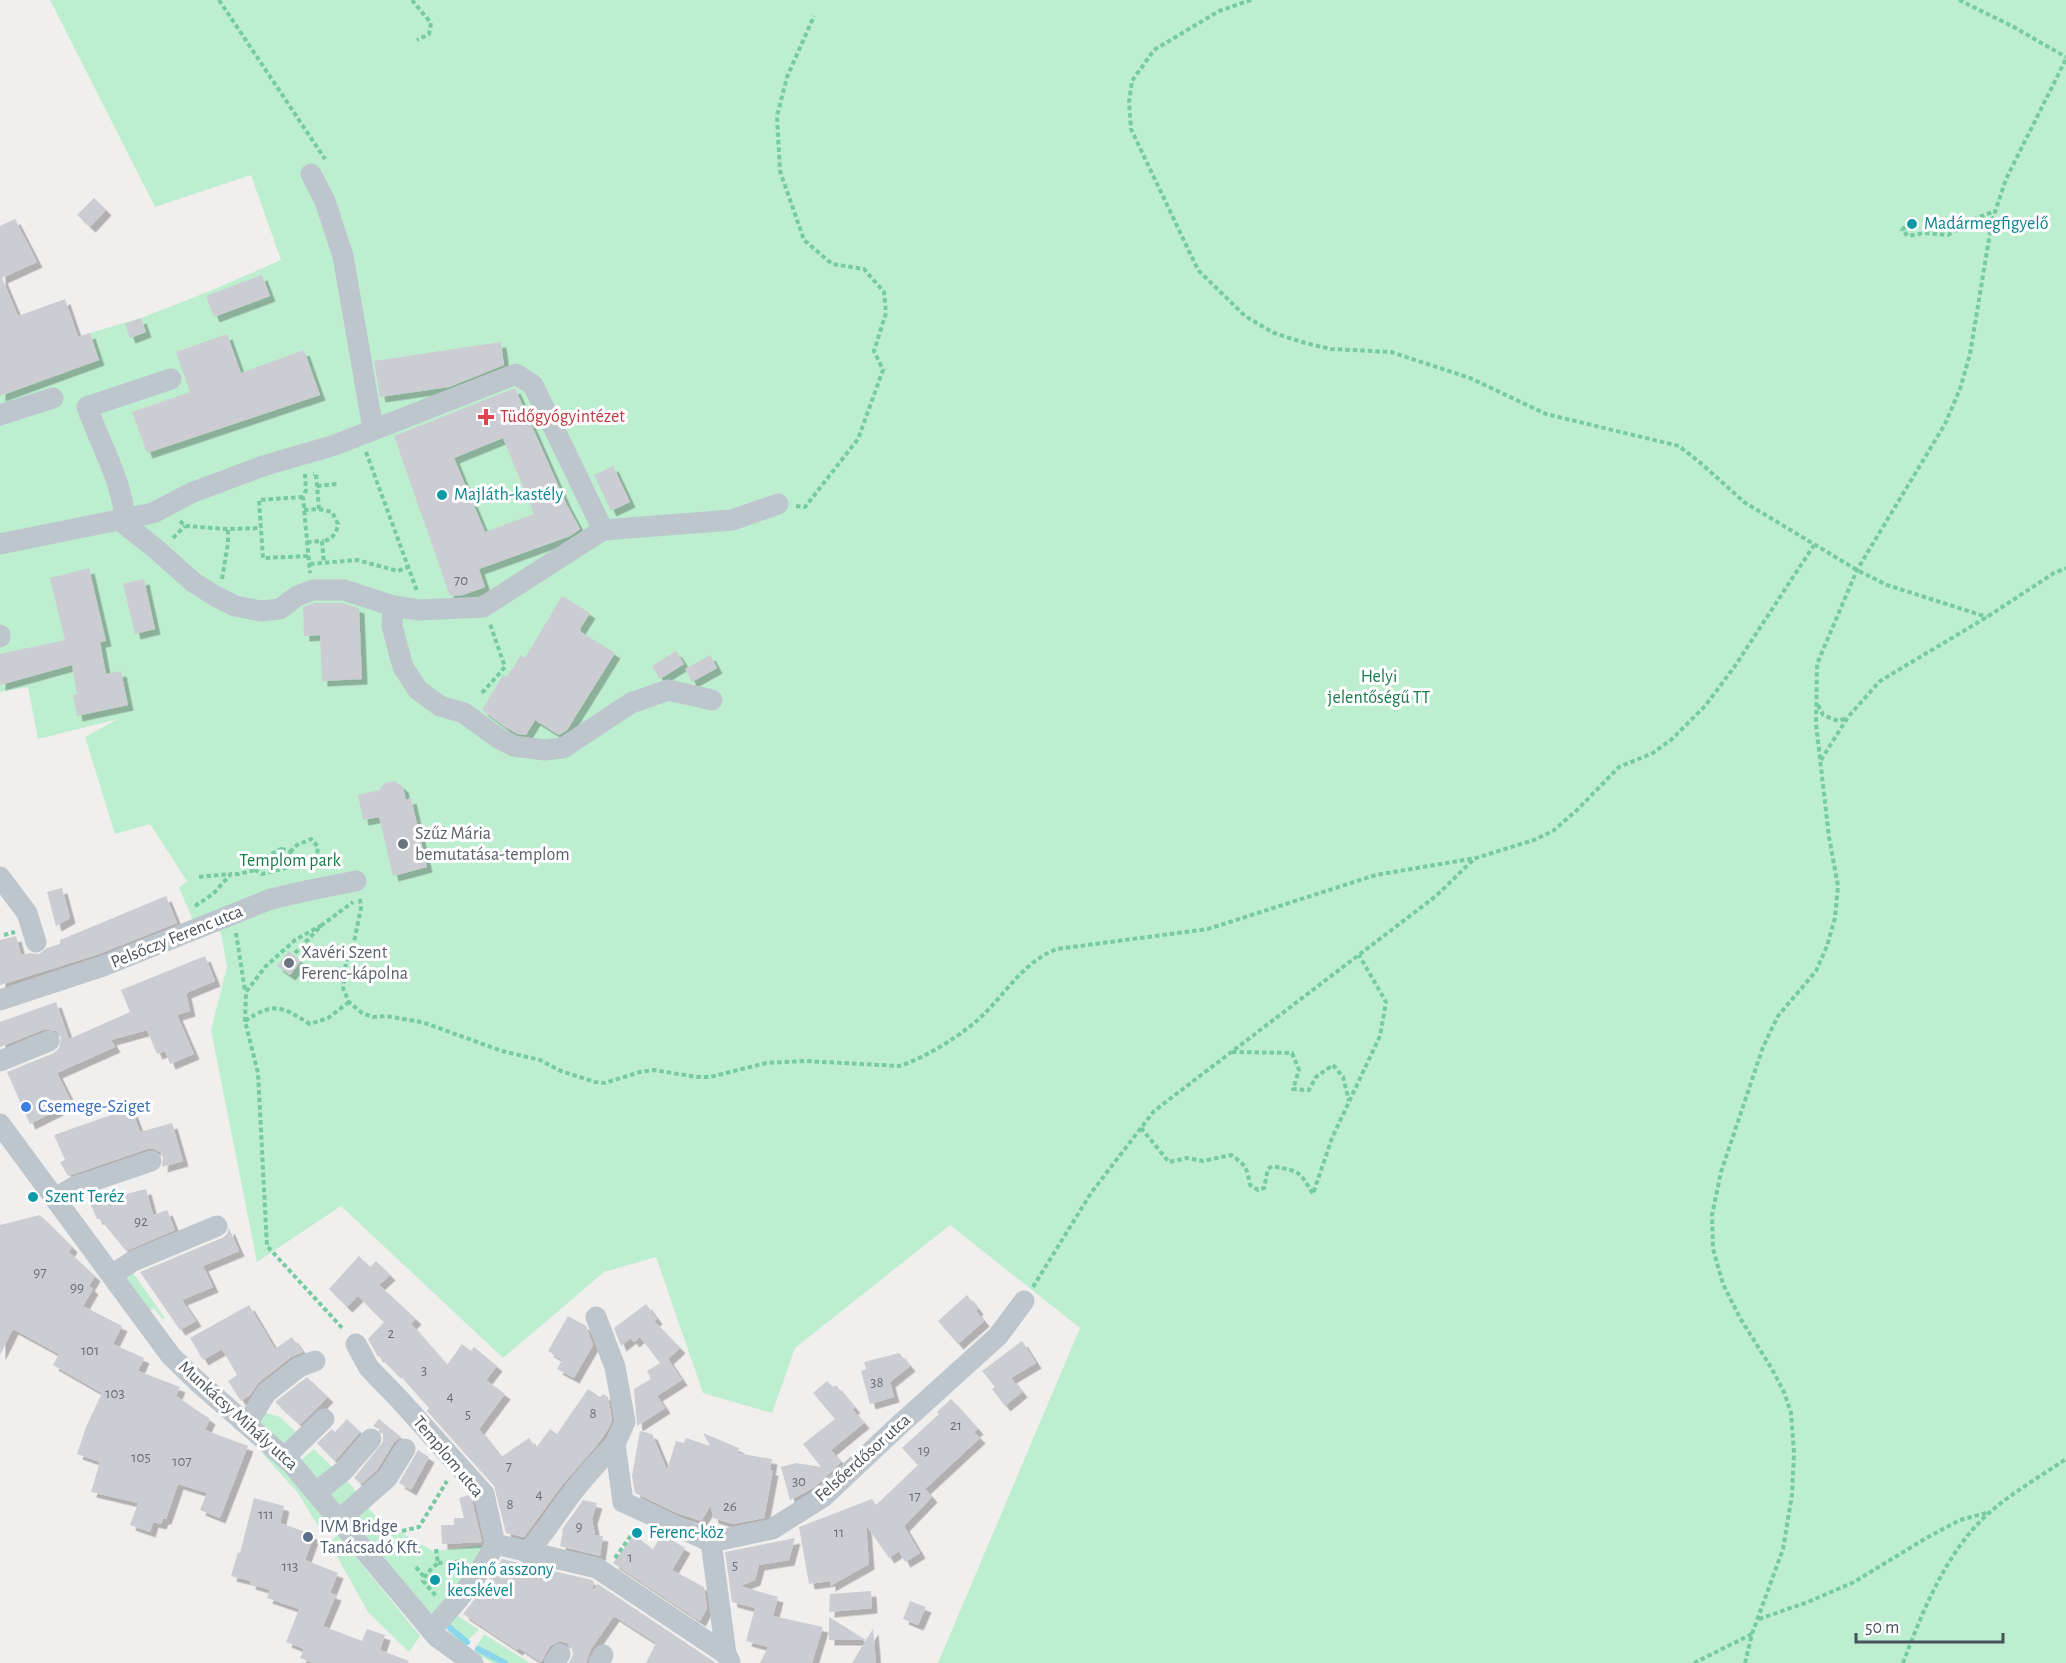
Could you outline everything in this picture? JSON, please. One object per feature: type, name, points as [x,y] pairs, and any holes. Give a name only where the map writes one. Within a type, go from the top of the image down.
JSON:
[{"type":"street","points":[[319,168],[325,201],[342,256],[366,432]]},
{"type":"street","points":[[0,544],[123,521],[153,513],[191,493],[263,466],[335,445],[516,374],[533,385],[603,530]]},
{"type":"street","points":[[123,521],[124,502],[87,407],[171,379]]},
{"type":"street","points":[[0,415],[53,398]]},
{"type":"street","points":[[123,521],[193,582],[235,606],[261,611],[280,609],[297,596],[313,590],[344,590],[393,606],[419,610],[483,607],[603,530],[732,520],[778,504]]},
{"type":"street","points":[[393,606],[392,626],[403,667],[418,690],[440,706],[464,713],[498,738],[514,746],[544,750],[563,748],[631,703],[668,690],[712,700]]},
{"type":"street","points":[[0,877],[27,913],[36,942]]},
{"type":"street","name":"Pelsőczy Ferenc utca","points":[[0,1000],[103,966],[271,900],[310,890],[358,888]]},
{"type":"street","points":[[0,1061],[49,1041]]},
{"type":"street","name":"Munkácsy Mihály utca","points":[[0,1124],[171,1356],[285,1457],[317,1492],[437,1637],[473,1663]]},
{"type":"street","points":[[55,1198],[74,1187],[151,1161]]},
{"type":"street","points":[[112,1275],[133,1261],[217,1226]]},
{"type":"street","name":"Felsőerdősor utca","points":[[711,1542],[772,1529],[823,1497],[998,1336],[1024,1301]]},
{"type":"street","points":[[527,1553],[544,1534],[586,1475],[615,1444],[625,1422],[615,1367],[596,1317]]},
{"type":"street","name":"Templom utca","points":[[350,1338],[369,1368],[484,1494],[495,1544]]},
{"type":"street","points":[[248,1424],[266,1393],[299,1367],[315,1361]]},
{"type":"street","points":[[285,1457],[324,1419]]},
{"type":"street","points":[[317,1492],[343,1471],[371,1439]]},
{"type":"street","points":[[615,1444],[623,1502],[711,1542],[728,1659]]},
{"type":"street","points":[[339,1520],[387,1478],[405,1449]]},
{"type":"street","points":[[431,1630],[475,1580],[495,1544],[597,1568],[728,1659]]},
{"type":"path","points":[[219,0],[319,168]]},
{"type":"path","points":[[412,0],[431,23],[429,34],[417,40]]},
{"type":"path","points":[[1251,0],[1219,11],[1154,50],[1132,81],[1129,102],[1131,129],[1198,270],[1245,316],[1274,333],[1330,348],[1391,352],[1470,378],[1546,414],[1678,447],[1703,465],[1744,502],[1857,570],[1887,585],[1987,617]]},
{"type":"path","points":[[1745,1663],[1752,1634],[1783,1549],[1792,1495],[1794,1453],[1791,1413],[1784,1392],[1740,1318],[1723,1284],[1713,1249],[1712,1215],[1720,1172],[1763,1047],[1778,1016],[1815,971],[1827,946],[1835,918],[1838,886],[1829,837],[1816,724],[1817,664],[1857,570],[1945,424],[1960,389],[1970,354],[1992,221],[2006,179],[2066,58],[2013,26],[1959,0]]},
{"type":"path","points":[[778,504],[805,507],[858,439],[883,370],[874,351],[886,313],[884,292],[864,269],[832,264],[804,240],[780,171],[777,116],[787,77],[814,16]]},
{"type":"path","points":[[1905,227],[1902,230],[1908,236],[1924,233],[1948,235],[1974,219],[1996,211]]},
{"type":"path","points":[[366,432],[375,472],[417,592],[419,610]]},
{"type":"path","points":[[300,469],[306,475],[306,490],[303,497],[310,566],[357,560],[398,571],[408,567]]},
{"type":"path","points":[[306,475],[316,474],[320,509]]},
{"type":"path","points":[[317,486],[337,484]]},
{"type":"path","points":[[303,497],[259,500],[262,558],[309,556]]},
{"type":"path","points":[[304,510],[320,509],[332,512],[338,524],[333,536],[322,541],[307,542]]},
{"type":"path","points":[[192,526],[228,529],[261,528]]},
{"type":"path","points":[[215,596],[220,591],[228,529]]},
{"type":"path","points":[[322,541],[324,563]]},
{"type":"path","points":[[361,908],[353,947],[346,962],[343,988],[349,1002],[362,1013],[373,1017],[386,1016],[422,1022],[502,1051],[540,1060],[561,1071],[594,1082],[605,1083],[639,1072],[654,1070],[710,1077],[766,1063],[806,1061],[899,1066],[913,1062],[960,1034],[983,1016],[1026,968],[1042,955],[1057,949],[1208,929],[1376,875],[1476,858],[1534,840],[1552,831],[1577,810],[1619,768],[1653,753],[1672,739],[1705,706],[1735,666],[1814,545]]},
{"type":"path","points":[[1820,760],[1848,717],[1880,681],[2066,568]]},
{"type":"path","points":[[482,693],[505,667],[483,607]]},
{"type":"path","points":[[1816,702],[1823,715],[1839,721],[1848,717]]},
{"type":"path","points":[[199,877],[239,874],[255,870],[262,874],[287,869],[294,862],[316,863],[318,847],[311,839],[297,845],[290,852]]},
{"type":"path","points":[[255,870],[256,862],[281,849],[290,852],[294,862]]},
{"type":"path","points":[[1024,1301],[1091,1193],[1154,1111],[1436,896],[1476,858]]},
{"type":"path","points":[[195,907],[213,894],[231,874]]},
{"type":"path","points":[[246,992],[265,967],[295,940],[322,925],[347,907],[358,888]]},
{"type":"path","points":[[233,914],[246,992],[245,1021],[258,1073],[267,1246],[350,1338]]},
{"type":"path","points":[[295,953],[322,925]]},
{"type":"path","points":[[4,935],[15,932]]},
{"type":"path","points":[[1141,1128],[1169,1162],[1187,1158],[1203,1161],[1231,1155],[1244,1163],[1250,1185],[1257,1190],[1264,1188],[1268,1170],[1272,1166],[1293,1169],[1301,1175],[1313,1194],[1332,1138],[1380,1036],[1386,1002],[1359,955]]},
{"type":"path","points":[[245,1021],[267,1008],[284,1008],[310,1024],[328,1018],[349,1002]]},
{"type":"path","points":[[1230,1052],[1292,1053],[1299,1070],[1293,1089],[1309,1090],[1316,1077],[1333,1065],[1343,1077],[1349,1101]]},
{"type":"path","points":[[1903,1663],[1943,1572],[1962,1544],[1990,1512],[2066,1459]]},
{"type":"path","points":[[402,1531],[419,1527],[457,1464]]},
{"type":"path","points":[[1758,1620],[1854,1582],[1960,1520],[1990,1512]]},
{"type":"path","points":[[604,1573],[647,1513]]},
{"type":"path","points":[[436,1549],[438,1563]]},
{"type":"path","points":[[441,1596],[434,1596],[423,1581],[427,1573],[438,1563],[468,1560]]},
{"type":"path","points":[[454,1562],[458,1566],[459,1578]]},
{"type":"path","points":[[416,1567],[425,1578]]},
{"type":"path","points":[[1694,1663],[1752,1634]]},
{"type":"green space","name":"Helyi jelentőségű TT","points":[[50,0],[2066,0],[2066,1663],[938,1663],[1080,1328],[950,1225],[795,1348],[772,1413],[703,1393],[656,1257],[604,1272],[503,1358],[341,1206],[257,1262],[211,1030],[227,967],[221,934],[209,914],[193,920],[179,888],[187,881],[150,824],[115,834],[85,737],[118,719],[38,739],[28,687],[0,692],[0,365],[90,333],[141,318],[281,260],[251,175],[155,207]]},
{"type":"green space","points":[[131,1270],[165,1318],[162,1319],[154,1308],[149,1311],[124,1275]]},
{"type":"green space","points":[[263,1412],[280,1417],[300,1436],[288,1446],[258,1421]]},
{"type":"green space","points":[[314,1449],[335,1470],[321,1482],[301,1460]]},
{"type":"green space","points":[[266,1451],[282,1466],[331,1526],[321,1531],[298,1493],[263,1454]]},
{"type":"green space","points":[[343,1476],[360,1496],[343,1510],[326,1490]]},
{"type":"green space","points":[[365,1504],[378,1519],[433,1551],[495,1544],[442,1610],[428,1615],[350,1519]]},
{"type":"green space","points":[[338,1535],[420,1636],[409,1652],[368,1612],[329,1542]]},
{"type":"green space","points":[[455,1614],[479,1630],[462,1645],[447,1634]]},
{"type":"green space","points":[[484,1634],[530,1663],[493,1663],[473,1652]]},
{"type":"building","points":[[94,198],[106,210],[90,227],[77,215]]},
{"type":"building","points":[[15,219],[37,262],[2,278],[18,316],[65,299],[78,337],[90,333],[99,360],[0,396],[0,226]]},
{"type":"building","points":[[262,275],[270,296],[214,317],[206,296]]},
{"type":"building","points":[[141,318],[146,332],[130,338],[125,324]]},
{"type":"building","points":[[227,334],[241,373],[304,350],[320,395],[147,453],[132,412],[190,392],[176,352]]},
{"type":"building","points":[[501,342],[504,365],[449,387],[380,397],[374,361]]},
{"type":"building","name":"Majláth-kastély","points":[[515,388],[566,503],[580,529],[570,536],[479,569],[485,587],[463,595],[450,596],[394,436]],"holes":[[[503,438],[534,514],[485,532],[454,458]]]},
{"type":"building","points":[[613,466],[630,502],[611,511],[594,475]]},
{"type":"building","points":[[89,568],[106,641],[100,642],[106,674],[121,671],[128,705],[77,716],[73,695],[77,694],[72,665],[0,685],[0,654],[65,640],[50,578]]},
{"type":"building","points":[[144,579],[155,629],[135,634],[123,584]]},
{"type":"building","points":[[562,596],[590,613],[580,629],[581,632],[615,653],[567,730],[559,735],[535,720],[526,735],[518,734],[482,710],[503,675],[507,677],[521,655],[525,658]]},
{"type":"building","points":[[315,603],[342,603],[359,608],[362,679],[322,681],[320,635],[304,636],[303,607]]},
{"type":"building","points":[[676,651],[684,664],[660,679],[652,666]]},
{"type":"building","points":[[710,655],[717,668],[692,682],[685,669]]},
{"type":"building","name":"Szűz Mária bemutatása-templom","points":[[395,781],[403,787],[406,800],[411,798],[427,867],[393,876],[379,817],[363,820],[358,795],[380,790],[384,783]]},
{"type":"building","points":[[62,888],[70,918],[56,926],[47,892]]},
{"type":"building","points":[[166,896],[177,923],[99,954],[0,985],[0,940],[16,936],[21,955],[39,954],[47,948],[60,944],[60,940]]},
{"type":"building","name":"Xavéri Szent Ferenc-kápolna","points":[[289,951],[301,961],[290,975],[277,966]]},
{"type":"building","points":[[205,956],[215,981],[186,993],[190,1011],[177,1015],[194,1054],[170,1064],[165,1051],[157,1054],[147,1030],[111,1040],[115,1047],[57,1073],[72,1103],[30,1124],[7,1072],[54,1053],[59,1048],[61,1037],[56,1031],[45,1029],[0,1047],[0,1022],[56,1002],[69,1039],[130,1012],[121,990]]},
{"type":"building","points":[[131,1108],[140,1132],[172,1123],[183,1161],[162,1167],[163,1157],[160,1152],[147,1149],[68,1176],[60,1162],[65,1160],[54,1135]]},
{"type":"building","points":[[146,1189],[153,1215],[167,1210],[175,1230],[126,1251],[100,1219],[97,1219],[90,1203]]},
{"type":"building","points":[[40,1215],[72,1247],[69,1252],[95,1276],[89,1286],[93,1289],[83,1306],[122,1326],[113,1344],[144,1358],[138,1371],[180,1387],[176,1396],[210,1419],[205,1430],[248,1446],[220,1518],[200,1510],[207,1493],[178,1484],[166,1519],[163,1519],[161,1524],[153,1522],[150,1532],[130,1525],[138,1503],[91,1492],[100,1462],[77,1454],[86,1427],[102,1393],[53,1365],[59,1354],[13,1329],[0,1355],[0,1225]]},
{"type":"building","points":[[229,1228],[239,1251],[203,1266],[213,1287],[182,1300],[196,1321],[180,1330],[140,1272],[222,1238],[227,1234]]},
{"type":"building","points":[[359,1256],[370,1267],[376,1261],[390,1275],[379,1285],[416,1319],[411,1324],[447,1365],[462,1344],[471,1351],[474,1347],[497,1366],[486,1380],[505,1394],[479,1429],[501,1457],[529,1438],[536,1448],[550,1429],[557,1434],[588,1389],[600,1397],[603,1394],[608,1397],[612,1420],[608,1429],[562,1485],[524,1537],[506,1533],[494,1486],[427,1411],[429,1408],[397,1372],[378,1357],[368,1339],[384,1322],[358,1296],[347,1307],[329,1289]]},
{"type":"building","points":[[967,1295],[984,1321],[958,1344],[938,1321]]},
{"type":"building","points":[[646,1304],[657,1319],[654,1321],[680,1348],[668,1359],[682,1380],[657,1396],[665,1408],[637,1426],[634,1389],[651,1379],[647,1371],[660,1363],[640,1337],[634,1342],[631,1338],[621,1346],[614,1328]]},
{"type":"building","points":[[249,1305],[275,1349],[292,1337],[303,1352],[291,1357],[258,1383],[250,1395],[241,1401],[228,1381],[237,1375],[222,1349],[203,1360],[190,1338]]},
{"type":"building","points":[[568,1316],[586,1326],[593,1345],[574,1378],[557,1369],[562,1360],[548,1351]]},
{"type":"building","points":[[1022,1341],[1036,1363],[1011,1378],[1022,1392],[1005,1406],[992,1389],[995,1387],[982,1371]]},
{"type":"building","points":[[899,1353],[910,1366],[890,1382],[894,1397],[870,1404],[861,1371],[866,1369],[864,1362]]},
{"type":"building","points":[[307,1377],[328,1397],[300,1425],[275,1402]]},
{"type":"building","points":[[827,1381],[833,1387],[836,1385],[864,1423],[831,1450],[841,1462],[815,1487],[790,1500],[781,1467],[796,1463],[821,1467],[803,1444],[835,1419],[813,1393]]},
{"type":"building","points":[[951,1399],[978,1429],[974,1432],[980,1438],[925,1489],[932,1497],[904,1526],[920,1553],[905,1562],[899,1551],[889,1558],[866,1525],[869,1564],[830,1586],[830,1581],[809,1584],[799,1527],[872,1499],[876,1505],[918,1465],[902,1448],[939,1414],[937,1412]]},
{"type":"building","points":[[347,1419],[360,1432],[335,1461],[317,1443],[332,1429],[335,1432]]},
{"type":"building","points":[[379,1419],[401,1437],[394,1442],[377,1470],[361,1484],[354,1478],[383,1442],[383,1434],[373,1426]]},
{"type":"building","points":[[640,1431],[652,1434],[667,1470],[676,1441],[684,1443],[686,1438],[710,1446],[703,1433],[739,1448],[737,1453],[772,1459],[770,1470],[773,1470],[764,1518],[733,1524],[713,1518],[711,1505],[701,1521],[677,1513],[635,1493],[632,1476]]},
{"type":"building","points":[[418,1450],[429,1457],[411,1490],[399,1483]]},
{"type":"building","points":[[468,1495],[472,1500],[482,1542],[442,1544],[441,1525],[454,1525],[454,1518],[464,1518],[459,1498]]},
{"type":"building","points":[[254,1498],[284,1506],[280,1523],[314,1535],[305,1560],[338,1573],[330,1593],[336,1595],[323,1626],[362,1641],[367,1629],[385,1635],[380,1650],[409,1661],[408,1663],[313,1663],[300,1658],[304,1649],[286,1642],[299,1609],[267,1598],[270,1590],[250,1584],[251,1581],[231,1576],[238,1552],[240,1553]]},
{"type":"building","points":[[583,1500],[597,1503],[592,1519],[595,1535],[603,1536],[600,1556],[560,1546],[563,1530],[561,1531]]},
{"type":"building","points":[[662,1534],[685,1548],[672,1570],[704,1587],[707,1608],[700,1621],[613,1563],[634,1535],[653,1549]]},
{"type":"building","points":[[795,1538],[789,1560],[759,1565],[755,1580],[740,1586],[778,1597],[773,1616],[823,1627],[812,1663],[760,1663],[768,1647],[746,1641],[755,1608],[732,1602],[725,1552]]},
{"type":"building","points":[[502,1559],[592,1580],[594,1582],[592,1592],[598,1584],[716,1663],[646,1663],[656,1643],[614,1616],[591,1649],[586,1663],[569,1663],[573,1655],[572,1649],[567,1643],[560,1641],[550,1646],[541,1662],[519,1648],[517,1650],[463,1614]]},
{"type":"building","points":[[871,1591],[872,1608],[829,1612],[830,1594]]},
{"type":"building","points":[[910,1601],[926,1607],[918,1625],[903,1619]]},
{"type":"building","points":[[829,1617],[866,1640],[829,1640]]},
{"type":"building","points":[[873,1629],[876,1663],[852,1663]]},
{"type":"waterway","points":[[450,1628],[467,1642]]},
{"type":"waterway","points":[[478,1649],[505,1663]]},
{"type":"place","name":"Madármegfigyelő","points":[[1912,224]]},
{"type":"place","name":"Tüdőgyógyintézet","points":[[486,417]]},
{"type":"place","name":"Majláth-kastély","points":[[442,495]]},
{"type":"place","name":"Szűz Mária bemutatása-templom","points":[[403,844]]},
{"type":"place","name":"Xavéri Szent Ferenc-kápolna","points":[[289,963]]},
{"type":"place","name":"Csemege-Sziget","points":[[26,1107]]},
{"type":"place","name":"Szent Teréz","points":[[33,1197]]},
{"type":"place","name":"Ferenc-köz","points":[[637,1533]]},
{"type":"place","name":"IVM Bridge Tanácsadó Kft.","points":[[308,1537]]},
{"type":"place","name":"Pihenő asszony kecskével","points":[[435,1580]]},
{"type":"park label","name":"Templom park","points":[[290,861]]}]
